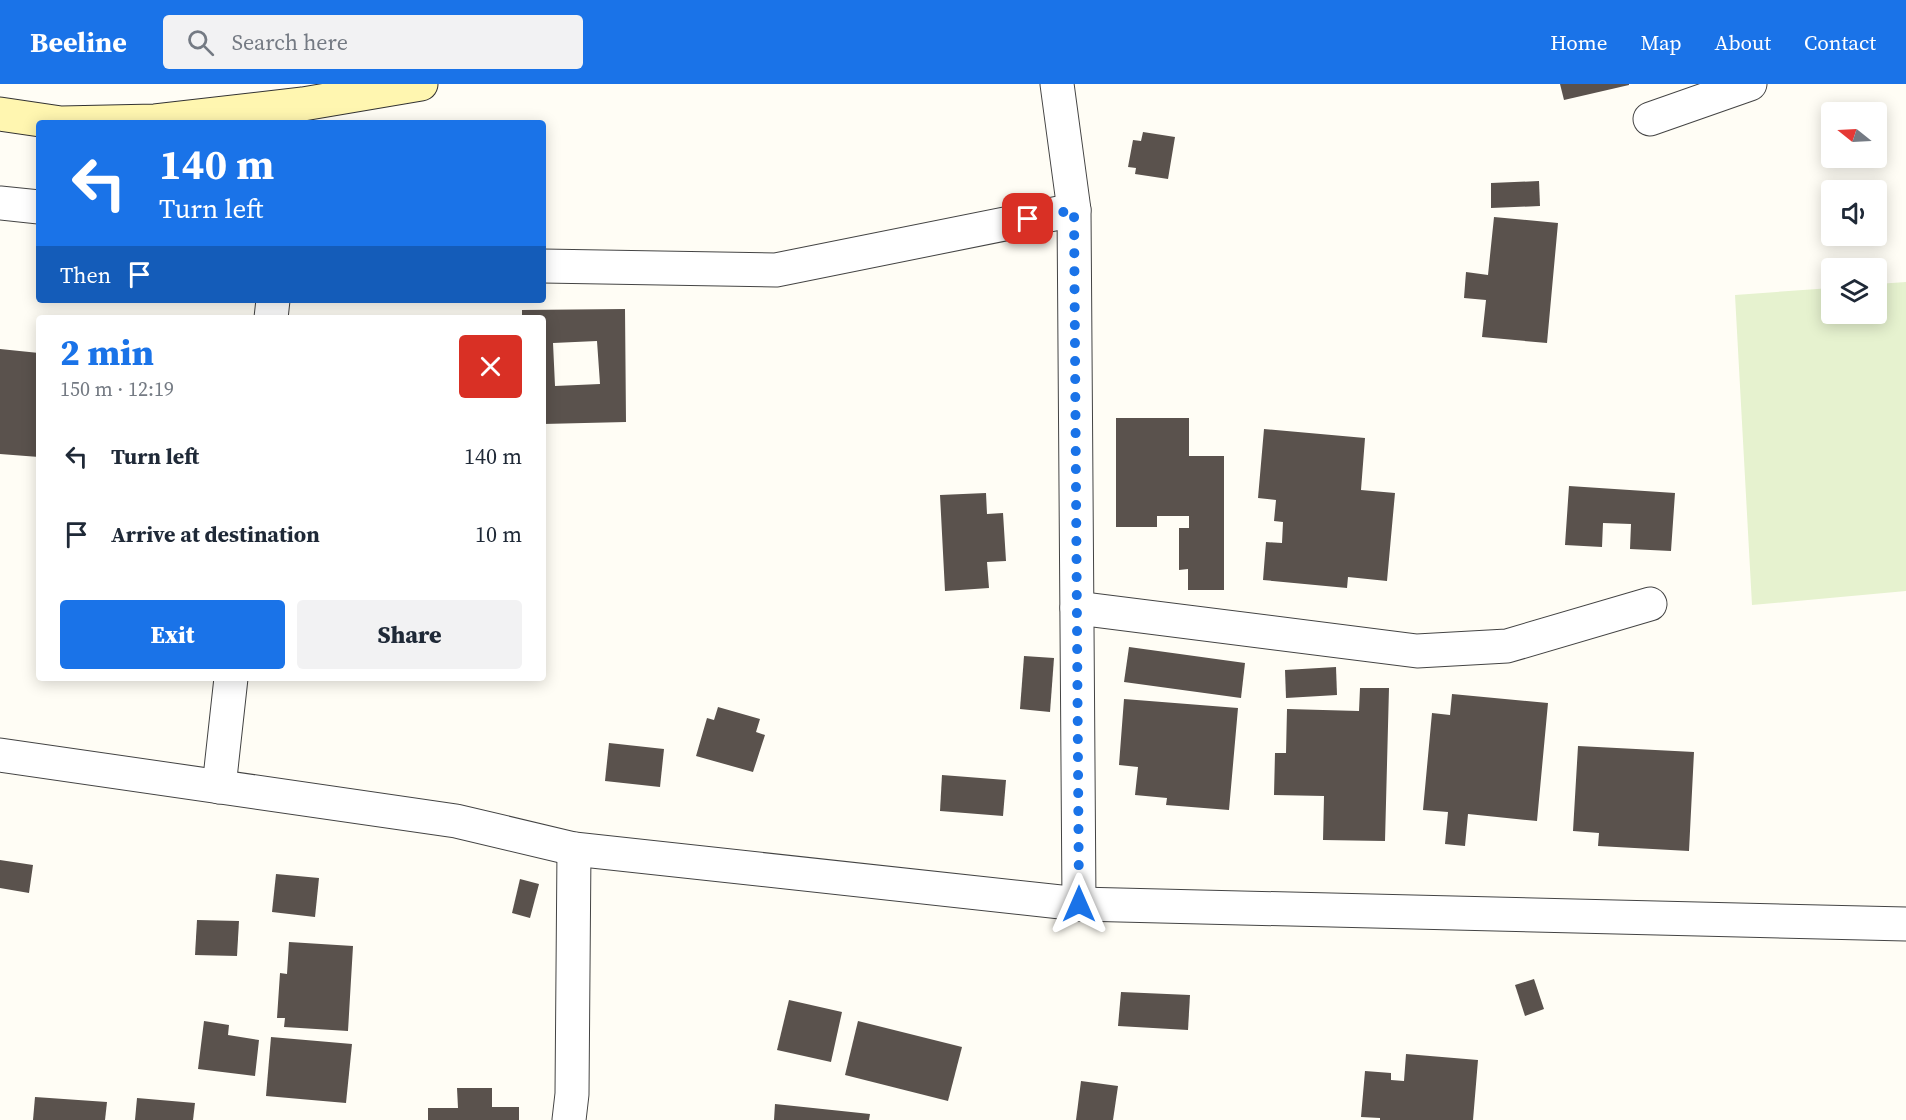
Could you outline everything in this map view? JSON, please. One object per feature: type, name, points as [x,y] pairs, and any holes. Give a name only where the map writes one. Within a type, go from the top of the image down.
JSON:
[{"type":"main road","points":[[163,120],[303,104],[421,84]]},
{"type":"main road","points":[[0,114],[41,120]]},
{"type":"street","points":[[1057,84],[1074,210],[1079,904]]},
{"type":"street","points":[[1650,119],[1750,84]]},
{"type":"street","points":[[0,203],[36,207]]},
{"type":"street","points":[[546,266],[776,270],[1074,210]]},
{"type":"street","points":[[1077,608],[1417,651],[1507,646],[1650,604]]},
{"type":"street","points":[[219,787],[231,681]]},
{"type":"street","points":[[0,755],[456,821],[574,849],[1079,904],[1906,924]]},
{"type":"street","points":[[569,1120],[572,1094],[574,849]]},
{"type":"green space","points":[[1906,282],[1906,591],[1752,605],[1735,295],[1821,289],[1821,324],[1887,324],[1887,283]]},
{"type":"building","points":[[1560,84],[1629,84],[1629,85],[1564,100]]},
{"type":"building","points":[[1143,132],[1175,137],[1168,179],[1135,174],[1136,168],[1128,167],[1133,140],[1141,141]]},
{"type":"building","points":[[1539,181],[1540,206],[1491,208],[1491,183]]},
{"type":"building","points":[[1494,217],[1558,223],[1547,343],[1482,337],[1486,300],[1464,298],[1466,272],[1488,275]]},
{"type":"building","points":[[625,309],[626,422],[546,424],[546,315],[522,315],[522,310]],"holes":[[[597,341],[600,384],[555,386],[553,343]]]},
{"type":"building","points":[[0,349],[36,353],[36,457],[0,454]]},
{"type":"building","points":[[1116,418],[1189,418],[1189,456],[1224,456],[1224,590],[1188,590],[1188,569],[1179,570],[1179,528],[1189,528],[1189,516],[1157,516],[1157,527],[1116,527]]},
{"type":"building","points":[[1264,429],[1365,438],[1361,490],[1395,493],[1387,581],[1348,577],[1347,588],[1263,580],[1266,542],[1282,543],[1283,522],[1274,521],[1276,500],[1258,498]]},
{"type":"building","points":[[1569,486],[1675,493],[1671,551],[1630,549],[1631,524],[1603,523],[1602,547],[1565,545]]},
{"type":"building","points":[[986,493],[987,514],[1003,513],[1006,561],[987,562],[989,588],[945,591],[940,495]]},
{"type":"building","points":[[1129,647],[1245,663],[1241,698],[1124,682]]},
{"type":"building","points":[[1024,656],[1054,658],[1050,712],[1020,709]]},
{"type":"building","points":[[1336,667],[1337,695],[1286,698],[1285,670]]},
{"type":"building","points":[[1360,688],[1389,688],[1385,841],[1323,840],[1324,796],[1274,795],[1275,753],[1286,753],[1287,709],[1359,711]]},
{"type":"building","points":[[1452,694],[1548,703],[1537,821],[1468,814],[1465,846],[1445,844],[1448,812],[1423,810],[1432,713],[1450,715]]},
{"type":"building","points":[[1124,699],[1238,708],[1229,810],[1166,805],[1167,798],[1135,795],[1138,767],[1119,765]]},
{"type":"building","points":[[718,707],[760,719],[756,732],[765,735],[753,772],[696,756],[707,718],[714,720]]},
{"type":"building","points":[[609,743],[664,749],[660,787],[605,781]]},
{"type":"building","points":[[1578,746],[1694,752],[1689,851],[1598,846],[1599,833],[1573,831]]},
{"type":"building","points":[[942,775],[1006,780],[1003,816],[940,811]]},
{"type":"building","points":[[0,860],[33,865],[29,893],[0,888]]},
{"type":"building","points":[[276,874],[319,878],[315,917],[272,912]]},
{"type":"building","points":[[520,879],[539,884],[530,918],[512,913]]},
{"type":"building","points":[[197,920],[239,921],[237,956],[195,955]]},
{"type":"building","points":[[289,942],[353,946],[348,1031],[284,1027],[285,1018],[277,1018],[280,973],[287,974]]},
{"type":"building","points":[[1534,979],[1544,1009],[1525,1016],[1515,985]]},
{"type":"building","points":[[1121,992],[1190,995],[1188,1030],[1118,1026]]},
{"type":"building","points":[[789,1000],[842,1012],[831,1062],[777,1050]]},
{"type":"building","points":[[204,1021],[229,1025],[228,1035],[259,1040],[255,1076],[198,1069]]},
{"type":"building","points":[[858,1021],[962,1047],[948,1101],[845,1075]]},
{"type":"building","points":[[271,1037],[352,1044],[346,1103],[266,1096]]},
{"type":"building","points":[[1406,1054],[1478,1060],[1473,1120],[1380,1120],[1380,1118],[1361,1117],[1365,1071],[1391,1073],[1391,1080],[1404,1081]]},
{"type":"building","points":[[1081,1081],[1118,1086],[1113,1120],[1076,1120]]},
{"type":"building","points":[[457,1088],[492,1088],[492,1107],[519,1107],[519,1120],[428,1120],[428,1108],[458,1108]]},
{"type":"building","points":[[35,1097],[107,1102],[105,1120],[33,1120]]},
{"type":"building","points":[[137,1098],[195,1103],[193,1120],[135,1120]]},
{"type":"building","points":[[775,1104],[870,1114],[869,1120],[774,1120]]},
{"type":"route","points":[[1028,219],[1074,210],[1079,904]]}]
